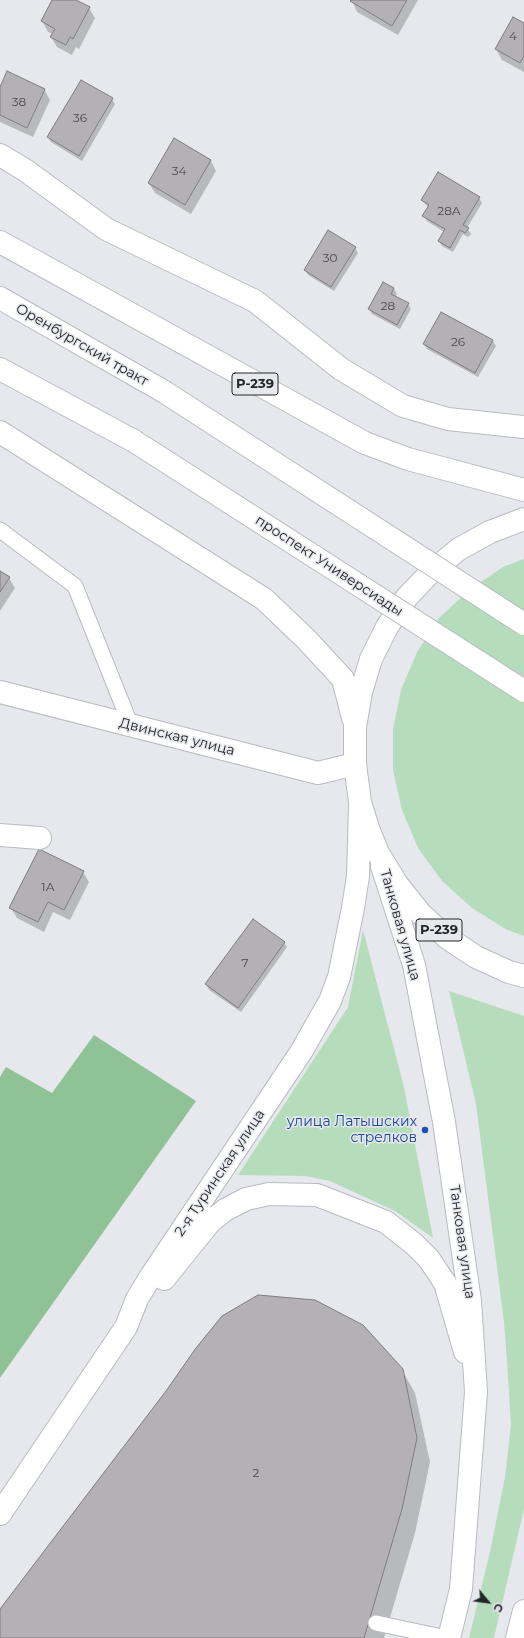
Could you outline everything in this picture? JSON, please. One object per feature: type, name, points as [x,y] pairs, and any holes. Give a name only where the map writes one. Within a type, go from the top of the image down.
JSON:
[{"type":"main road","points":[[0,156],[25,170],[106,229],[255,301],[341,369],[403,406],[448,419],[524,427]]},
{"type":"main road","name":"Р-239","points":[[0,242],[365,444],[408,459],[524,490]]},
{"type":"main road","name":"Оренбургский тракт","points":[[0,298],[163,391],[524,624]]},
{"type":"main road","name":"проспект Универсиады","points":[[0,369],[134,441],[524,691]]},
{"type":"main road","name":"Р-239","points":[[0,432],[264,599],[306,639],[343,679],[355,727]]},
{"type":"main road","name":"Р-239","points":[[524,519],[490,532],[459,549],[432,572],[407,598],[387,627],[371,658],[360,692],[355,727],[355,764],[360,802],[378,853],[396,884],[420,913],[446,937],[476,957],[509,972],[524,976]]},
{"type":"main road","name":"Двинская улица","points":[[0,692],[318,773],[355,764]]},
{"type":"main road","name":"2-я Туринская улица","points":[[0,1514],[126,1326],[137,1300],[151,1276],[301,1052],[330,1001],[339,977],[358,876],[360,802]]},
{"type":"main road","points":[[0,835],[40,838]]},
{"type":"main road","name":"Танковая улица","points":[[378,853],[414,965],[444,1122],[470,1301],[476,1392],[461,1589],[448,1638]]},
{"type":"main road","points":[[126,1326],[210,1222],[225,1210],[246,1199],[269,1194],[317,1195],[386,1222],[414,1244],[429,1259],[445,1283],[476,1392]]},
{"type":"main road","points":[[517,1638],[524,1611]]},
{"type":"lane","points":[[0,530],[75,586],[131,726]]},
{"type":"lane","points":[[376,1623],[448,1638]]},
{"type":"green space","points":[[524,559],[524,936],[507,930],[472,908],[442,881],[418,848],[402,810],[393,770],[393,729],[401,690],[417,652],[439,618],[469,590],[503,567]]},
{"type":"green space","points":[[363,930],[404,1087],[433,1238],[395,1211],[330,1181],[305,1176],[238,1175],[348,1007]]},
{"type":"green space","points":[[449,991],[524,1016],[524,1509],[494,1638],[469,1638],[490,1552],[505,1477],[511,1425],[507,1361],[504,1322],[476,1104]]},
{"type":"green space","points":[[94,1035],[196,1101],[0,1378],[0,1077],[6,1067],[52,1093]]},
{"type":"building","points":[[52,0],[76,0],[90,7],[73,39],[70,37],[66,45],[50,37],[55,29],[41,21]]},
{"type":"building","points":[[407,0],[392,26],[350,1]]},
{"type":"building","points":[[513,17],[524,23],[524,56],[520,63],[495,49]]},
{"type":"building","points":[[7,71],[45,89],[27,128],[0,115],[0,87]]},
{"type":"building","points":[[81,80],[113,98],[79,156],[47,137]]},
{"type":"building","points":[[174,138],[211,160],[185,205],[148,183]]},
{"type":"building","points":[[438,172],[480,197],[463,225],[469,228],[465,233],[460,230],[450,248],[438,241],[445,229],[422,216],[429,205],[421,200]]},
{"type":"building","points":[[328,230],[356,247],[331,287],[304,270]]},
{"type":"building","points":[[383,282],[394,288],[391,294],[409,303],[397,325],[368,309]]},
{"type":"building","points":[[441,312],[493,340],[475,373],[423,344]]},
{"type":"building","points":[[0,571],[10,577],[0,592]]},
{"type":"building","points":[[39,849],[84,871],[64,910],[48,902],[38,922],[9,908]]},
{"type":"building","points":[[253,919],[285,942],[238,1008],[205,984]]},
{"type":"building","points":[[258,1295],[315,1300],[363,1325],[403,1369],[417,1438],[402,1509],[364,1638],[0,1638],[0,1609],[166,1391],[196,1348],[222,1316]]},
{"type":"place","name":"улица Латышских стрелков","points":[[425,1130]]}]
